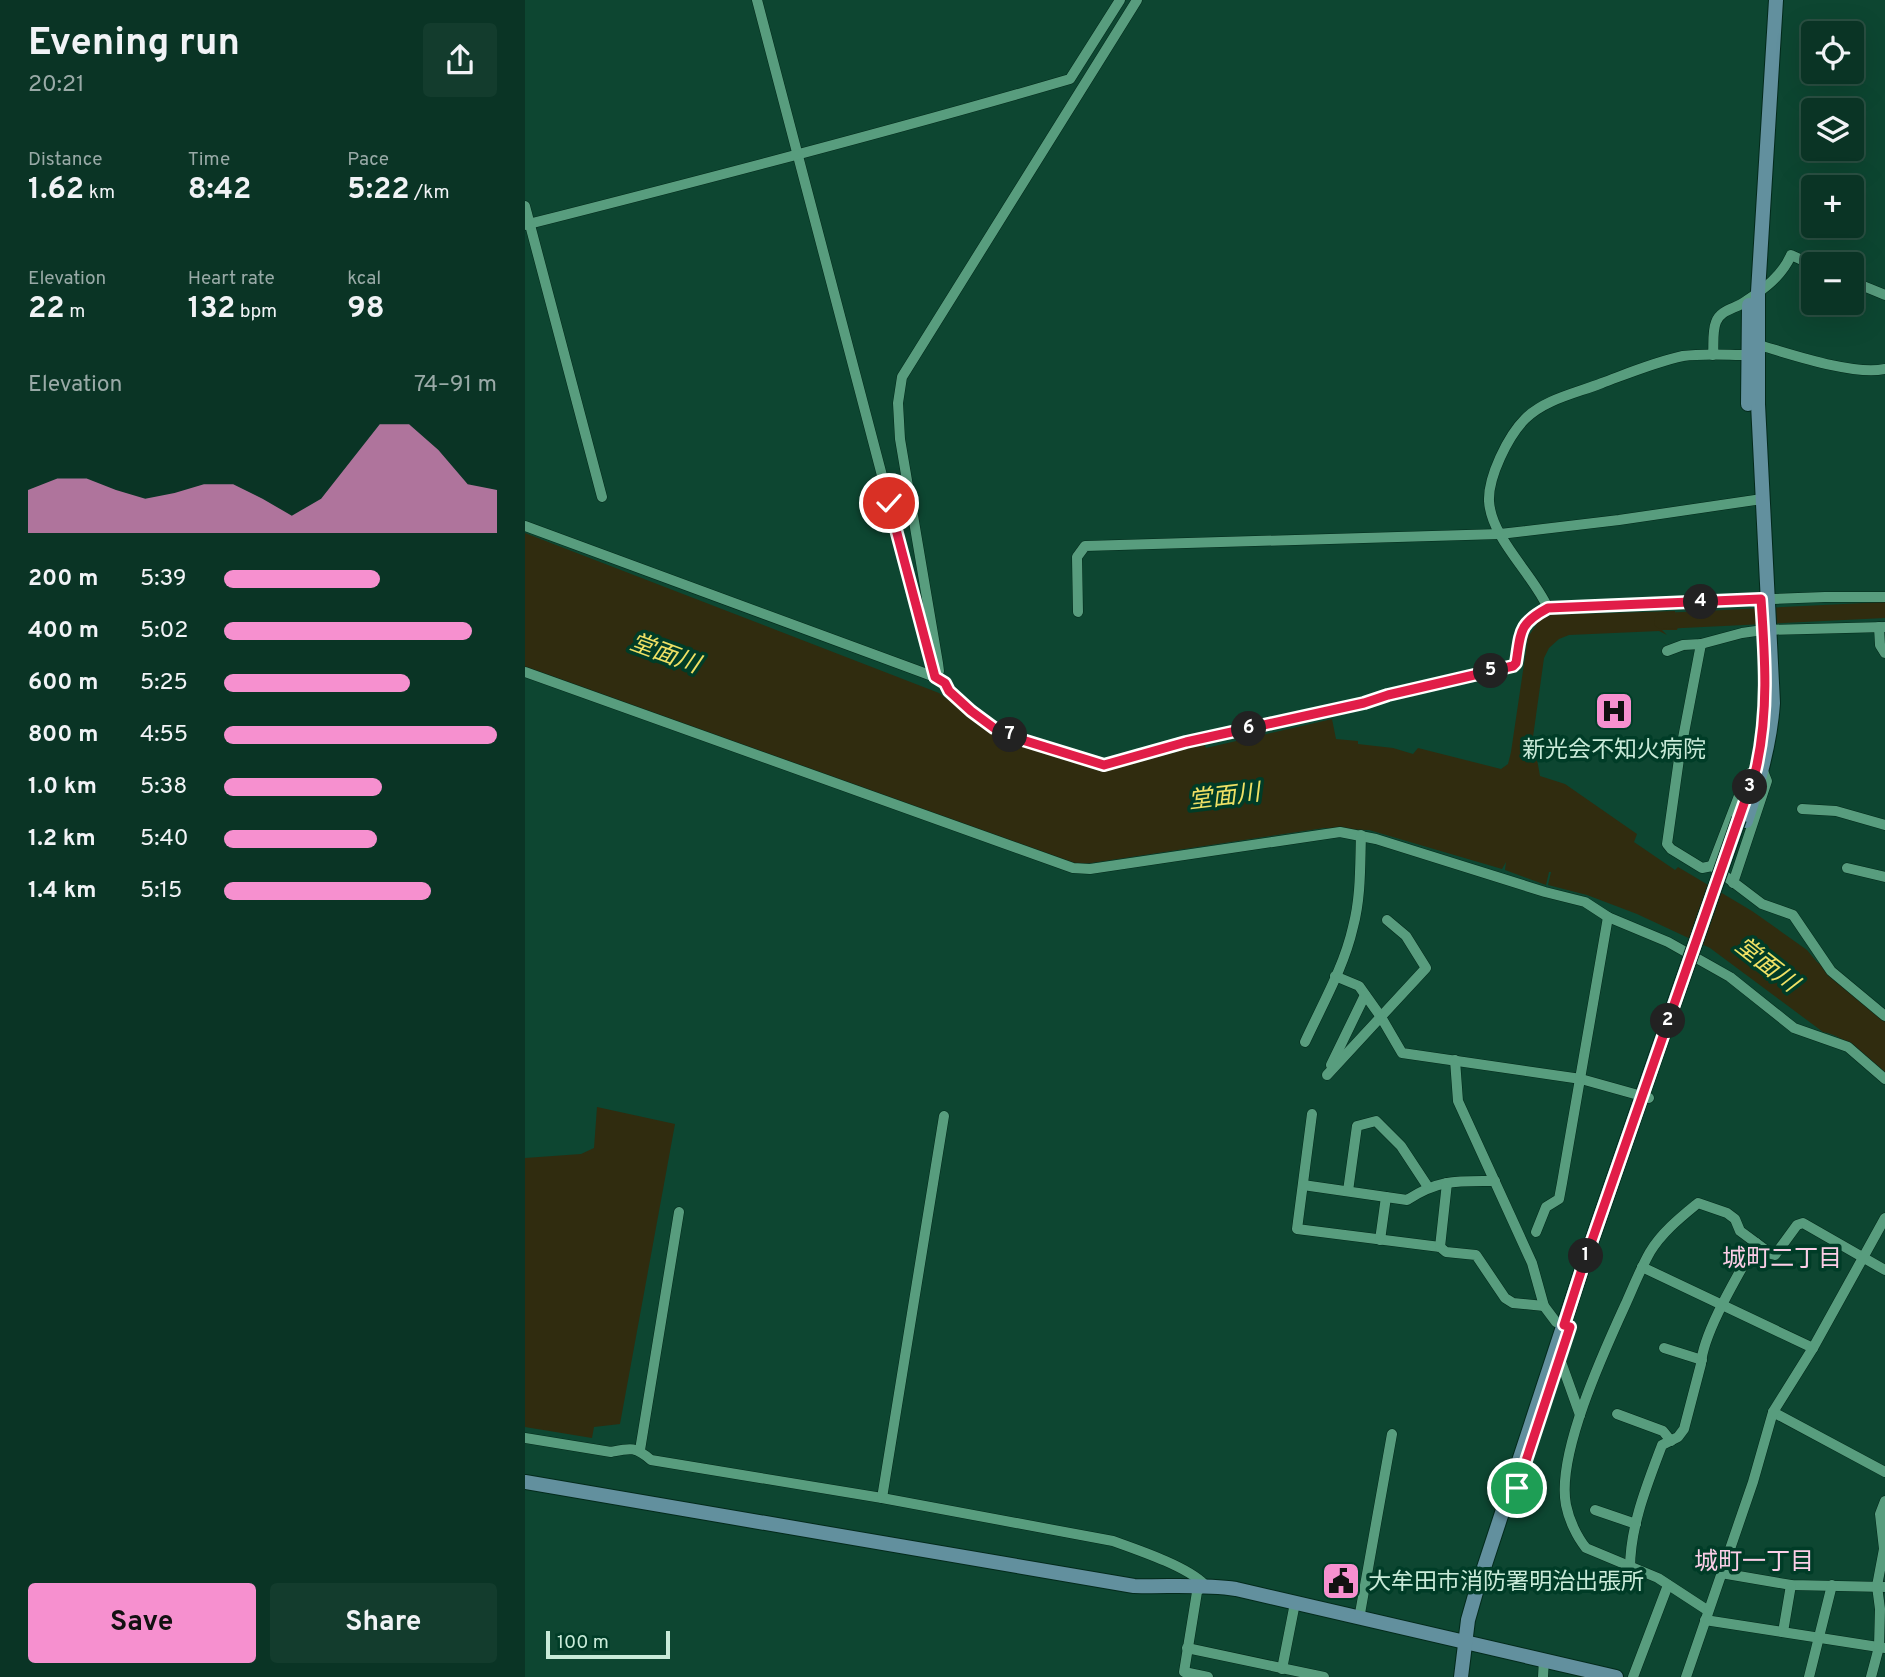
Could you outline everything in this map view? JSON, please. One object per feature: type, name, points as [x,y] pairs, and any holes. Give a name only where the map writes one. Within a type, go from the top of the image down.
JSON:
[{"type":"street","points":[[757,0],[935,677]]},
{"type":"street","points":[[533,223],[952,115],[1070,79],[1120,0]]},
{"type":"street","points":[[935,677],[939,671],[938,663],[900,439],[898,403],[902,377],[1137,0]]},
{"type":"street","points":[[1469,1677],[1468,1620],[1476,1592],[1645,1097],[1768,748],[1773,703],[1758,499],[1758,404],[1753,350],[1767,0]]},
{"type":"street","points":[[1754,295],[1776,0]]},
{"type":"street","points":[[525,206],[533,223],[602,497]]},
{"type":"street","points":[[1713,355],[1715,323],[1720,315],[1774,280],[1791,255],[1801,260]]},
{"type":"street","points":[[1864,286],[1885,295]]},
{"type":"street","points":[[1548,608],[1533,581],[1500,534],[1489,503],[1490,488],[1507,445],[1526,419],[1562,397],[1646,366],[1685,356],[1753,350],[1875,371],[1885,369]]},
{"type":"street","points":[[1078,612],[1077,557],[1085,546],[1500,534],[1619,520],[1758,499]]},
{"type":"street","points":[[525,526],[820,637],[935,677],[945,683],[949,691],[971,711],[994,728],[1016,738],[1104,765],[1186,742],[1364,703],[1513,666],[1526,622],[1548,608],[1885,597]]},
{"type":"street","points":[[1667,651],[1683,645],[1701,644],[1742,633],[1767,630],[1882,627],[1880,645],[1885,653]]},
{"type":"street","points":[[1701,644],[1679,758],[1667,844],[1702,868],[1711,866]]},
{"type":"street","points":[[525,672],[1073,868],[1090,870],[1340,832],[1361,835],[1581,901],[1608,917],[1668,942],[1730,977],[1794,1028],[1848,1047],[1885,1079]]},
{"type":"street","points":[[1711,866],[1747,775],[1760,770]]},
{"type":"street","points":[[1733,883],[1767,781],[1760,770]]},
{"type":"street","points":[[1802,809],[1836,811],[1885,825]]},
{"type":"street","points":[[1305,1042],[1353,929],[1361,835]]},
{"type":"street","points":[[1711,866],[1762,904],[1793,915],[1831,971],[1885,1016]]},
{"type":"street","points":[[1847,868],[1885,877]]},
{"type":"street","points":[[1536,1232],[1546,1207],[1559,1199],[1608,917]]},
{"type":"street","points":[[1365,995],[1327,1075],[1426,968],[1406,936],[1387,920]]},
{"type":"street","points":[[1335,976],[1359,986],[1402,1053],[1581,1079],[1645,1097]]},
{"type":"street","points":[[1455,1060],[1458,1101],[1532,1263],[1544,1307],[1556,1322],[1567,1326]]},
{"type":"street","points":[[1312,1114],[1297,1229],[1440,1247],[1446,1252],[1476,1255],[1505,1298],[1513,1303],[1544,1307]]},
{"type":"street","points":[[881,1499],[944,1116]]},
{"type":"street","points":[[1348,1191],[1357,1126],[1376,1121],[1401,1146],[1428,1186]]},
{"type":"street","points":[[1303,1185],[1407,1200],[1428,1186],[1495,1181]]},
{"type":"street","points":[[1440,1247],[1447,1183]]},
{"type":"street","points":[[1380,1240],[1386,1197]]},
{"type":"street","points":[[1882,1647],[1783,1632],[1706,1615],[1658,1578],[1630,1569],[1586,1548],[1579,1540],[1566,1504],[1566,1477],[1580,1415],[1642,1267],[1661,1237],[1698,1203],[1727,1213],[1735,1219],[1740,1231],[1775,1255],[1797,1225],[1803,1223],[1885,1270]]},
{"type":"street","points":[[640,1450],[679,1212]]},
{"type":"street","points":[[1686,1677],[1753,1482],[1773,1412],[1813,1348],[1885,1218]]},
{"type":"street","points":[[1630,1569],[1630,1550],[1641,1503],[1662,1446],[1678,1437],[1684,1429],[1702,1360],[1722,1306],[1756,1242]]},
{"type":"street","points":[[1642,1267],[1813,1348]]},
{"type":"street","points":[[1664,1348],[1702,1360]]},
{"type":"street","points":[[1556,1358],[1580,1415]]},
{"type":"street","points":[[1773,1412],[1884,1470]]},
{"type":"street","points":[[1617,1414],[1663,1431],[1671,1441]]},
{"type":"street","points":[[1359,1619],[1392,1434]]},
{"type":"street","points":[[525,1438],[611,1452],[623,1448],[640,1450],[651,1460],[1113,1541],[1189,1573],[1204,1584]]},
{"type":"street","points":[[525,1482],[1134,1586],[1181,1587],[1204,1584],[1236,1589],[1616,1677]]},
{"type":"street","points":[[1871,1677],[1882,1647],[1880,1609],[1884,1549],[1880,1514],[1885,1501]]},
{"type":"street","points":[[1595,1510],[1636,1524]]},
{"type":"street","points":[[1721,1573],[1791,1585],[1881,1587]]},
{"type":"street","points":[[1204,1584],[1197,1592],[1184,1672],[1208,1677]]},
{"type":"street","points":[[1633,1677],[1668,1585]]},
{"type":"street","points":[[1783,1632],[1791,1585]]},
{"type":"street","points":[[1809,1677],[1832,1585]]},
{"type":"street","points":[[1282,1669],[1295,1603]]},
{"type":"street","points":[[1461,1677],[1469,1643]]},
{"type":"street","points":[[1187,1648],[1324,1677]]},
{"type":"street","points":[[1543,1677],[1544,1659]]},
{"type":"water","name":"堂面川","points":[[525,533],[939,693],[997,737],[1100,771],[1177,752],[1178,748],[1203,742],[1206,748],[1332,719],[1336,739],[1358,741],[1358,744],[1393,748],[1413,754],[1418,748],[1501,769],[1508,764],[1511,752],[1528,637],[1539,621],[1551,615],[1675,611],[1675,616],[1681,616],[1681,626],[1678,626],[1677,630],[1662,630],[1667,635],[1659,631],[1569,635],[1549,648],[1544,658],[1533,737],[1540,776],[1565,784],[1637,834],[1634,842],[1675,870],[1678,867],[1752,911],[1807,950],[1817,962],[1885,1019],[1885,1075],[1849,1043],[1823,1032],[1710,948],[1637,914],[1587,895],[1548,885],[1551,872],[1546,885],[1505,870],[1506,862],[1502,869],[1369,830],[1330,828],[1078,865],[525,667]]},
{"type":"water","points":[[597,1107],[675,1124],[620,1424],[594,1427],[592,1438],[525,1427],[525,1158],[581,1154],[594,1148]]},
{"type":"waterway","points":[[1662,621],[1885,610]]},
{"type":"place","name":"新光会不知火病院","points":[[1614,711]]},
{"type":"place","name":"大牟田市消防署明治出張所","points":[[1341,1581]]},
{"type":"district","name":"城町二丁目","points":[[1782,1258]]},
{"type":"district","name":"城町一丁目","points":[[1754,1561]]},
{"type":"route","points":[[889,503],[935,677],[945,683],[949,691],[971,711],[994,728],[1016,738],[1104,765],[1186,742],[1364,703],[1513,666],[1526,622],[1548,608],[1761,599],[1766,683],[1764,723],[1756,769],[1581,1272],[1564,1325],[1570,1327],[1517,1488]]}]
